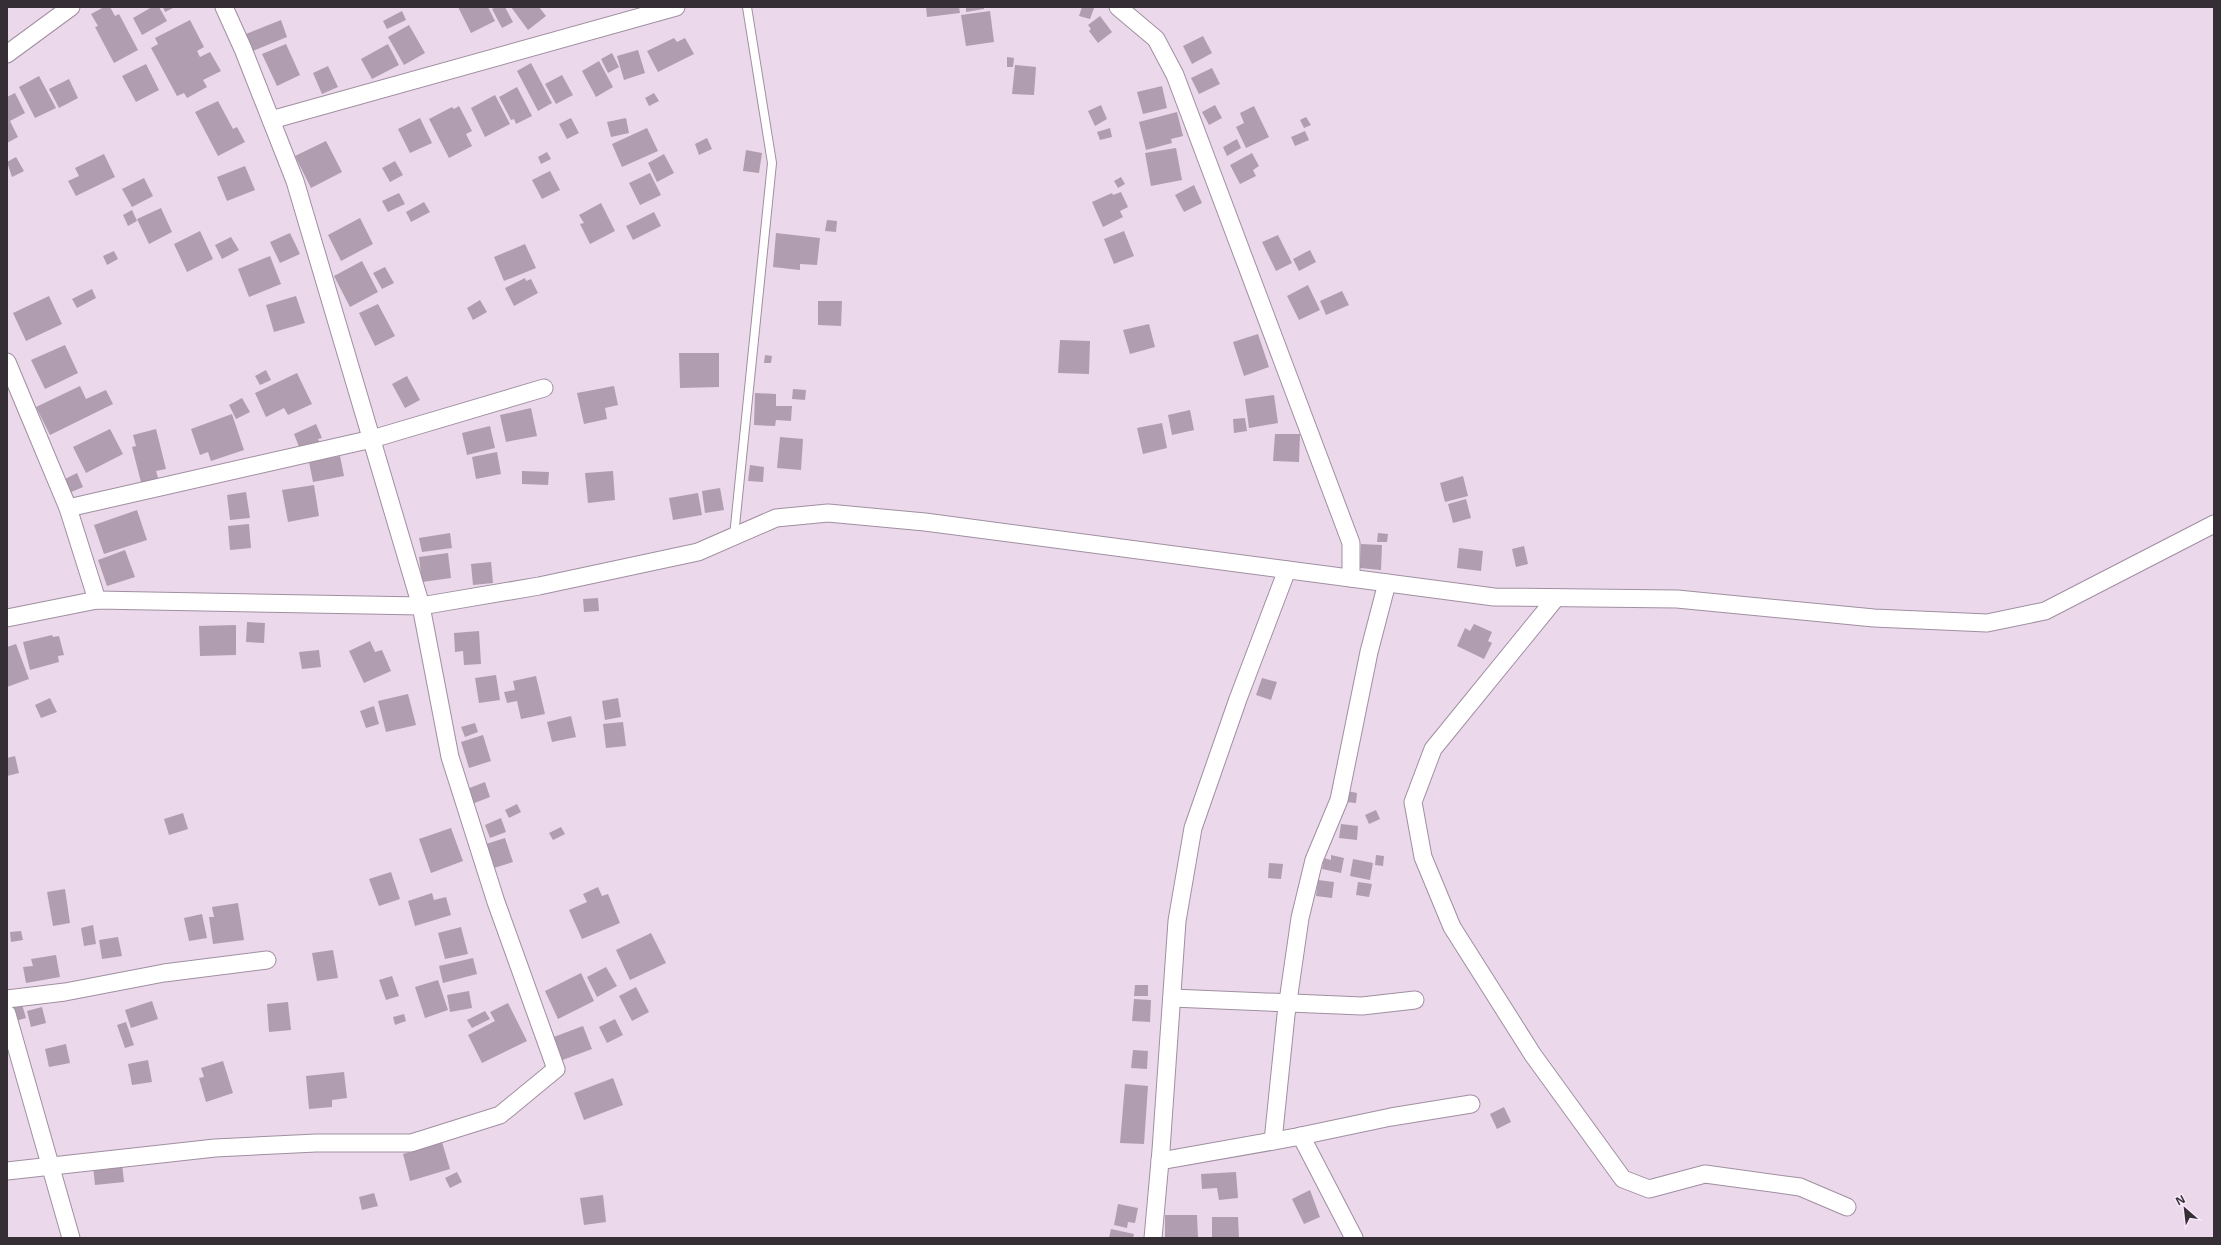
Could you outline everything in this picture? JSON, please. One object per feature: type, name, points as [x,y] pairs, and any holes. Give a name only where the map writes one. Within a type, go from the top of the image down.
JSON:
[{"type":"street","points":[[7,54],[71,7]]},
{"type":"street","points":[[7,1170],[125,1156],[215,1148],[316,1144],[411,1143],[500,1114],[556,1069],[496,902],[450,757],[421,606],[295,181],[224,7]]},
{"type":"street","points":[[271,120],[634,12],[676,7]]},
{"type":"street","points":[[1118,7],[1156,38],[1175,75],[1351,543],[1351,578]]},
{"type":"street","points":[[7,362],[68,508],[97,600]]},
{"type":"street","points":[[68,508],[372,439],[544,388]]},
{"type":"street","points":[[7,618],[97,600],[421,606],[539,586],[698,552],[776,518],[828,513],[925,522],[1494,597],[1677,599],[1874,618],[1987,623],[2045,611],[2214,524]]},
{"type":"street","points":[[1153,1238],[1178,922],[1193,828],[1238,699],[1287,570]]},
{"type":"street","points":[[1273,1141],[1288,1002],[1302,911],[1314,860],[1339,800],[1369,652],[1387,583]]},
{"type":"street","points":[[1556,598],[1434,749],[1413,802],[1424,857],[1452,927],[1533,1055],[1624,1179],[1649,1188],[1705,1174],[1800,1187],[1847,1207]]},
{"type":"street","points":[[7,999],[65,992],[164,973],[267,960]]},
{"type":"street","points":[[1172,998],[1362,1006],[1415,1000]]},
{"type":"street","points":[[7,1014],[14,1061],[50,1166],[71,1238]]},
{"type":"street","points":[[1160,1161],[1300,1136],[1391,1117],[1471,1104]]},
{"type":"street","points":[[1300,1136],[1354,1238]]},
{"type":"lane","points":[[734,536],[772,163],[747,7]]},
{"type":"building","points":[[104,7],[110,7],[115,16],[119,14],[138,50],[114,63],[95,27],[98,26],[91,14]]},
{"type":"building","points":[[152,7],[159,7],[167,21],[142,35],[133,18]]},
{"type":"building","points":[[163,7],[175,7],[165,12]]},
{"type":"building","points":[[458,7],[488,7],[495,21],[471,33]]},
{"type":"building","points":[[496,7],[505,7],[513,22],[502,28],[492,9]]},
{"type":"building","points":[[511,7],[539,7],[546,16],[528,30]]},
{"type":"building","points":[[926,7],[959,7],[960,13],[927,17]]},
{"type":"building","points":[[966,7],[984,7],[984,9],[966,12]]},
{"type":"building","points":[[1082,7],[1094,8],[1090,19],[1079,16]]},
{"type":"building","points":[[402,11],[406,20],[387,29],[383,21]]},
{"type":"building","points":[[990,11],[994,42],[966,46],[961,15]]},
{"type":"building","points":[[1100,16],[1112,32],[1098,43],[1089,31],[1091,29],[1088,25]]},
{"type":"building","points":[[190,20],[204,47],[197,51],[200,57],[210,52],[221,71],[203,80],[207,87],[187,98],[184,93],[177,96],[151,48],[158,44],[155,38]]},
{"type":"building","points":[[281,20],[287,37],[253,51],[246,34]]},
{"type":"building","points":[[409,25],[425,53],[404,65],[388,37]]},
{"type":"building","points":[[1203,36],[1212,53],[1192,64],[1183,46]]},
{"type":"building","points":[[674,38],[677,42],[685,38],[694,54],[658,72],[647,51]]},
{"type":"building","points":[[286,44],[300,75],[277,86],[262,54]]},
{"type":"building","points":[[388,44],[399,65],[372,79],[361,59]]},
{"type":"building","points":[[638,50],[645,73],[624,80],[617,56]]},
{"type":"building","points":[[612,53],[619,67],[608,73],[601,59]]},
{"type":"building","points":[[1007,57],[1014,58],[1013,67],[1007,67]]},
{"type":"building","points":[[599,61],[613,87],[596,97],[582,71]]},
{"type":"building","points":[[531,63],[552,103],[538,111],[517,71]]},
{"type":"building","points":[[146,64],[159,90],[136,102],[122,76]]},
{"type":"building","points":[[1015,65],[1036,67],[1034,95],[1012,94]]},
{"type":"building","points":[[328,66],[338,87],[322,94],[313,73]]},
{"type":"building","points":[[1212,68],[1220,84],[1199,94],[1191,78]]},
{"type":"building","points":[[562,75],[573,95],[556,104],[545,84]]},
{"type":"building","points":[[39,76],[56,108],[35,118],[19,87]]},
{"type":"building","points":[[69,79],[78,98],[59,108],[49,89]]},
{"type":"building","points":[[1162,86],[1167,108],[1143,114],[1137,92]]},
{"type":"building","points":[[517,87],[532,116],[516,124],[514,119],[511,120],[499,97]]},
{"type":"building","points":[[15,93],[25,113],[10,121],[18,137],[7,143],[7,97]]},
{"type":"building","points":[[654,93],[659,101],[649,106],[645,98]]},
{"type":"building","points":[[495,95],[510,124],[485,137],[471,108]]},
{"type":"building","points":[[218,101],[233,129],[237,127],[245,142],[218,156],[195,112]]},
{"type":"building","points":[[1101,105],[1107,119],[1095,126],[1088,111]]},
{"type":"building","points":[[1215,105],[1222,118],[1209,125],[1202,112]]},
{"type":"building","points":[[459,106],[472,131],[466,134],[472,146],[449,158],[429,119],[452,107],[454,109]]},
{"type":"building","points":[[1254,106],[1269,137],[1246,148],[1236,127],[1244,123],[1240,113]]},
{"type":"building","points":[[1177,112],[1183,136],[1171,139],[1172,143],[1146,150],[1139,122]]},
{"type":"building","points":[[1306,117],[1311,125],[1304,128],[1300,120]]},
{"type":"building","points":[[420,118],[432,143],[410,153],[398,129]]},
{"type":"building","points":[[571,118],[579,133],[567,139],[559,124]]},
{"type":"building","points":[[626,118],[629,133],[611,137],[607,122]]},
{"type":"building","points":[[647,128],[658,151],[622,167],[612,144]]},
{"type":"building","points":[[1110,128],[1112,137],[1100,140],[1097,132]]},
{"type":"building","points":[[1305,131],[1309,140],[1295,146],[1291,137]]},
{"type":"building","points":[[707,138],[712,149],[699,155],[695,144]]},
{"type":"building","points":[[1237,139],[1241,148],[1227,156],[1223,147]]},
{"type":"building","points":[[326,141],[342,172],[311,188],[295,156]]},
{"type":"building","points":[[1176,148],[1182,180],[1151,186],[1145,153]]},
{"type":"building","points":[[746,150],[762,153],[759,173],[743,171]]},
{"type":"building","points":[[547,152],[551,159],[541,164],[538,157]]},
{"type":"building","points":[[1252,153],[1259,166],[1253,170],[1256,176],[1240,184],[1230,165]]},
{"type":"building","points":[[104,154],[115,177],[76,196],[68,181],[79,176],[75,168]]},
{"type":"building","points":[[664,154],[674,173],[657,182],[648,163]]},
{"type":"building","points":[[16,157],[24,171],[12,177],[7,162]]},
{"type":"building","points":[[395,161],[403,175],[390,182],[382,168]]},
{"type":"building","points":[[245,166],[255,190],[227,201],[217,177]]},
{"type":"building","points":[[550,171],[560,190],[542,199],[532,180]]},
{"type":"building","points":[[650,173],[661,195],[640,205],[629,183]]},
{"type":"building","points":[[1121,177],[1125,184],[1118,188],[1114,181]]},
{"type":"building","points":[[144,178],[153,196],[132,207],[122,189]]},
{"type":"building","points":[[1194,185],[1202,203],[1184,212],[1175,195]]},
{"type":"building","points":[[1121,192],[1128,207],[1120,211],[1123,217],[1103,227],[1092,202],[1112,193],[1113,195]]},
{"type":"building","points":[[399,193],[405,204],[388,212],[382,201]]},
{"type":"building","points":[[424,202],[430,212],[411,222],[406,212]]},
{"type":"building","points":[[601,203],[615,231],[590,244],[580,224],[584,223],[579,215]]},
{"type":"building","points":[[161,208],[172,232],[149,244],[137,219]]},
{"type":"building","points":[[132,210],[137,221],[128,226],[123,215]]},
{"type":"building","points":[[654,212],[661,226],[633,240],[626,226]]},
{"type":"building","points":[[360,218],[373,244],[341,261],[328,235]]},
{"type":"building","points":[[827,220],[837,221],[836,232],[825,231]]},
{"type":"building","points":[[200,231],[213,259],[187,272],[174,244]]},
{"type":"building","points":[[1124,231],[1134,256],[1114,264],[1104,239]]},
{"type":"building","points":[[290,233],[300,254],[280,263],[270,242]]},
{"type":"building","points":[[776,233],[820,238],[817,265],[800,264],[800,270],[773,267]]},
{"type":"building","points":[[1278,235],[1292,263],[1276,271],[1262,242]]},
{"type":"building","points":[[231,237],[239,250],[222,259],[215,245]]},
{"type":"building","points":[[525,244],[536,268],[504,281],[494,257]]},
{"type":"building","points":[[1310,250],[1316,262],[1299,271],[1293,259]]},
{"type":"building","points":[[114,251],[118,259],[107,265],[103,256]]},
{"type":"building","points":[[270,256],[281,284],[249,297],[238,269]]},
{"type":"building","points":[[362,261],[378,292],[350,307],[334,276]]},
{"type":"building","points":[[385,267],[394,283],[382,289],[373,273]]},
{"type":"building","points":[[525,278],[526,281],[531,279],[538,293],[514,306],[505,288]]},
{"type":"building","points":[[1308,285],[1320,310],[1299,320],[1287,296]]},
{"type":"building","points":[[92,289],[96,298],[77,308],[72,299]]},
{"type":"building","points":[[1342,291],[1349,305],[1326,315],[1320,301]]},
{"type":"building","points":[[49,296],[62,324],[26,341],[13,313]]},
{"type":"building","points":[[296,296],[305,323],[274,332],[266,305]]},
{"type":"building","points":[[480,300],[487,312],[473,320],[467,308]]},
{"type":"building","points":[[818,301],[842,301],[841,326],[818,325]]},
{"type":"building","points":[[378,304],[395,336],[375,346],[359,313]]},
{"type":"building","points":[[1149,324],[1155,347],[1130,354],[1123,330]]},
{"type":"building","points":[[1258,334],[1269,367],[1244,376],[1233,342]]},
{"type":"building","points":[[1060,340],[1090,341],[1089,374],[1058,373]]},
{"type":"building","points":[[65,345],[78,373],[45,389],[31,360]]},
{"type":"building","points":[[679,353],[719,353],[719,387],[680,388]]},
{"type":"building","points":[[765,355],[772,356],[771,363],[764,363]]},
{"type":"building","points":[[266,370],[271,380],[260,385],[255,376]]},
{"type":"building","points":[[297,373],[312,404],[288,415],[284,408],[266,417],[255,393]]},
{"type":"building","points":[[407,376],[420,400],[405,408],[392,384]]},
{"type":"building","points":[[80,386],[86,399],[106,390],[113,404],[50,435],[36,407]]},
{"type":"building","points":[[614,386],[618,405],[605,408],[607,419],[584,424],[577,393]]},
{"type":"building","points":[[793,389],[806,390],[805,400],[792,399]]},
{"type":"building","points":[[755,393],[776,394],[776,406],[792,406],[791,421],[776,420],[775,426],[754,425]]},
{"type":"building","points":[[1274,395],[1278,423],[1249,428],[1245,399]]},
{"type":"building","points":[[242,398],[250,412],[236,419],[229,405]]},
{"type":"building","points":[[531,408],[537,436],[506,442],[500,415]]},
{"type":"building","points":[[1190,410],[1194,430],[1172,435],[1168,415]]},
{"type":"building","points":[[232,414],[244,450],[211,461],[208,452],[200,455],[191,429]]},
{"type":"building","points":[[1245,418],[1247,431],[1234,433],[1233,419]]},
{"type":"building","points":[[1162,423],[1167,448],[1143,454],[1137,428]]},
{"type":"building","points":[[316,424],[322,438],[318,439],[320,443],[301,452],[294,434]]},
{"type":"building","points":[[490,426],[495,448],[467,455],[462,433]]},
{"type":"building","points":[[110,429],[123,454],[86,473],[73,447]]},
{"type":"building","points":[[156,429],[166,469],[156,471],[159,481],[142,486],[132,447],[136,446],[133,435]]},
{"type":"building","points":[[1275,434],[1300,434],[1299,462],[1273,461]]},
{"type":"building","points":[[780,437],[803,439],[801,470],[777,468]]},
{"type":"building","points":[[497,452],[501,474],[476,479],[472,457]]},
{"type":"building","points":[[340,456],[344,476],[313,482],[309,462]]},
{"type":"building","points":[[750,465],[764,467],[763,482],[748,481]]},
{"type":"building","points":[[522,471],[549,472],[548,485],[522,484]]},
{"type":"building","points":[[613,471],[615,500],[588,503],[585,473]]},
{"type":"building","points":[[77,473],[83,487],[69,493],[63,480]]},
{"type":"building","points":[[1463,476],[1468,496],[1445,502],[1440,483]]},
{"type":"building","points":[[314,485],[319,516],[288,522],[282,490]]},
{"type":"building","points":[[720,488],[724,510],[705,513],[702,491]]},
{"type":"building","points":[[246,492],[250,518],[230,520],[227,495]]},
{"type":"building","points":[[698,493],[702,515],[673,520],[669,498]]},
{"type":"building","points":[[1466,499],[1471,518],[1453,523],[1448,504]]},
{"type":"building","points":[[137,510],[147,540],[104,554],[94,525]]},
{"type":"building","points":[[249,524],[251,548],[230,550],[228,526]]},
{"type":"building","points":[[450,533],[452,548],[422,552],[419,538]]},
{"type":"building","points":[[1378,533],[1388,534],[1387,542],[1377,542]]},
{"type":"building","points":[[1361,544],[1382,545],[1381,570],[1360,568]]},
{"type":"building","points":[[1524,546],[1528,564],[1516,567],[1512,549]]},
{"type":"building","points":[[1459,548],[1483,551],[1481,571],[1457,568]]},
{"type":"building","points":[[125,550],[135,577],[107,586],[98,560]]},
{"type":"building","points":[[448,553],[451,578],[422,582],[419,557]]},
{"type":"building","points":[[491,562],[493,583],[473,585],[471,564]]},
{"type":"building","points":[[598,598],[599,611],[584,612],[583,599]]},
{"type":"building","points":[[247,622],[265,623],[264,643],[246,642]]},
{"type":"building","points":[[1474,624],[1492,632],[1488,641],[1492,643],[1484,659],[1457,646],[1465,628],[1470,631]]},
{"type":"building","points":[[236,625],[236,655],[200,656],[199,626]]},
{"type":"building","points":[[479,631],[481,664],[464,665],[463,651],[455,652],[454,633]]},
{"type":"building","points":[[52,635],[53,637],[59,636],[64,655],[58,656],[59,662],[30,670],[23,642]]},
{"type":"building","points":[[370,641],[375,652],[382,650],[391,671],[364,683],[349,651]]},
{"type":"building","points":[[16,644],[29,679],[7,687],[7,647]]},
{"type":"building","points":[[319,650],[321,667],[302,669],[299,652]]},
{"type":"building","points":[[496,675],[500,700],[479,703],[475,678]]},
{"type":"building","points":[[536,676],[545,714],[521,719],[517,701],[507,703],[504,692],[515,690],[513,681]]},
{"type":"building","points":[[1262,678],[1277,682],[1271,700],[1256,695]]},
{"type":"building","points":[[408,694],[416,725],[386,732],[378,701]]},
{"type":"building","points":[[50,698],[57,712],[41,718],[35,705]]},
{"type":"building","points":[[618,698],[621,717],[605,720],[602,701]]},
{"type":"building","points":[[374,706],[379,724],[366,728],[360,711]]},
{"type":"building","points":[[571,716],[576,737],[552,742],[547,722]]},
{"type":"building","points":[[623,722],[626,746],[606,748],[603,724]]},
{"type":"building","points":[[475,723],[478,732],[465,737],[461,727]]},
{"type":"building","points":[[483,735],[491,761],[469,768],[461,742]]},
{"type":"building","points":[[15,756],[19,773],[7,776],[7,758]]},
{"type":"building","points":[[485,782],[490,797],[472,804],[467,789]]},
{"type":"building","points":[[1347,791],[1357,793],[1356,803],[1346,802]]},
{"type":"building","points":[[517,804],[521,812],[509,818],[505,810]]},
{"type":"building","points":[[1376,810],[1380,819],[1369,824],[1365,815]]},
{"type":"building","points":[[183,813],[188,829],[169,835],[164,819]]},
{"type":"building","points":[[501,818],[506,832],[490,838],[485,825]]},
{"type":"building","points":[[1341,824],[1358,826],[1357,840],[1339,838]]},
{"type":"building","points":[[561,827],[565,834],[553,840],[549,833]]},
{"type":"building","points":[[451,828],[463,861],[431,873],[419,839]]},
{"type":"building","points":[[505,838],[513,862],[494,868],[486,844]]},
{"type":"building","points":[[1331,855],[1344,858],[1341,873],[1322,869],[1324,858],[1331,860]]},
{"type":"building","points":[[1376,855],[1384,856],[1383,866],[1375,865]]},
{"type":"building","points":[[1353,859],[1373,863],[1370,880],[1350,876]]},
{"type":"building","points":[[1269,863],[1283,864],[1281,879],[1268,878]]},
{"type":"building","points":[[391,872],[400,899],[379,906],[369,879]]},
{"type":"building","points":[[1318,880],[1334,882],[1332,898],[1316,896]]},
{"type":"building","points":[[1358,882],[1372,884],[1369,897],[1356,895]]},
{"type":"building","points":[[598,887],[602,896],[608,894],[620,923],[582,939],[569,910],[587,902],[583,894]]},
{"type":"building","points":[[65,889],[70,923],[53,926],[47,892]]},
{"type":"building","points":[[432,893],[434,900],[446,897],[451,915],[415,926],[408,901]]},
{"type":"building","points":[[238,903],[244,940],[213,944],[209,917],[214,917],[212,907]]},
{"type":"building","points":[[202,914],[207,938],[189,941],[184,918]]},
{"type":"building","points":[[93,925],[96,944],[84,946],[81,928]]},
{"type":"building","points":[[461,927],[468,954],[445,959],[438,933]]},
{"type":"building","points":[[21,931],[23,940],[11,942],[10,932]]},
{"type":"building","points":[[651,933],[666,963],[630,980],[616,950]]},
{"type":"building","points":[[118,937],[122,956],[102,959],[99,940]]},
{"type":"building","points":[[333,950],[338,978],[317,981],[312,953]]},
{"type":"building","points":[[56,955],[60,977],[26,983],[23,967],[33,966],[31,959]]},
{"type":"building","points":[[473,958],[477,974],[443,983],[439,966]]},
{"type":"building","points":[[606,967],[617,986],[597,997],[587,977]]},
{"type":"building","points":[[581,973],[594,1001],[558,1019],[545,991]]},
{"type":"building","points":[[392,976],[399,996],[386,1000],[379,980]]},
{"type":"building","points":[[438,980],[448,1010],[425,1018],[415,987]]},
{"type":"building","points":[[1135,985],[1148,985],[1148,996],[1134,996]]},
{"type":"building","points":[[636,987],[649,1012],[632,1021],[619,996]]},
{"type":"building","points":[[469,991],[472,1008],[450,1012],[447,995]]},
{"type":"building","points":[[1134,999],[1151,1000],[1150,1022],[1132,1021]]},
{"type":"building","points":[[21,1001],[26,1018],[15,1021],[10,1004]]},
{"type":"building","points":[[152,1001],[158,1019],[131,1028],[125,1010]]},
{"type":"building","points":[[288,1002],[291,1030],[269,1032],[267,1004]]},
{"type":"building","points":[[508,1003],[527,1041],[482,1063],[468,1035],[495,1021],[490,1012]]},
{"type":"building","points":[[42,1007],[46,1023],[31,1027],[27,1011]]},
{"type":"building","points":[[485,1011],[490,1019],[472,1028],[467,1020]]},
{"type":"building","points":[[404,1014],[406,1021],[395,1025],[393,1017]]},
{"type":"building","points":[[615,1019],[623,1035],[607,1043],[599,1027]]},
{"type":"building","points":[[126,1022],[134,1045],[125,1048],[117,1025]]},
{"type":"building","points":[[583,1026],[592,1049],[560,1061],[551,1038]]},
{"type":"building","points":[[66,1044],[70,1063],[49,1067],[45,1049]]},
{"type":"building","points":[[1133,1050],[1148,1051],[1147,1069],[1131,1068]]},
{"type":"building","points":[[148,1060],[152,1082],[132,1085],[128,1064]]},
{"type":"building","points":[[223,1061],[233,1093],[206,1102],[199,1078],[204,1077],[201,1068]]},
{"type":"building","points":[[344,1072],[347,1098],[332,1100],[332,1107],[309,1109],[306,1076]]},
{"type":"building","points":[[613,1078],[623,1105],[584,1120],[574,1093]]},
{"type":"building","points":[[1125,1084],[1148,1086],[1144,1144],[1120,1143]]},
{"type":"building","points":[[1504,1107],[1511,1122],[1497,1129],[1490,1114]]},
{"type":"building","points":[[442,1142],[450,1169],[410,1181],[403,1154]]},
{"type":"building","points":[[122,1163],[124,1182],[95,1185],[93,1166]]},
{"type":"building","points":[[457,1172],[462,1182],[450,1188],[445,1178]]},
{"type":"building","points":[[1236,1172],[1238,1198],[1219,1200],[1217,1188],[1202,1189],[1201,1174]]},
{"type":"building","points":[[1310,1190],[1320,1217],[1304,1224],[1292,1199]]},
{"type":"building","points":[[374,1193],[378,1206],[362,1210],[359,1197]]},
{"type":"building","points":[[603,1195],[606,1222],[584,1225],[580,1198]]},
{"type":"building","points":[[1118,1204],[1138,1208],[1135,1223],[1128,1222],[1127,1228],[1114,1225]]},
{"type":"building","points":[[1165,1215],[1197,1215],[1198,1238],[1165,1238]]},
{"type":"building","points":[[1212,1217],[1238,1217],[1239,1238],[1212,1238]]},
{"type":"building","points":[[1111,1229],[1134,1234],[1133,1238],[1109,1238]]}]
